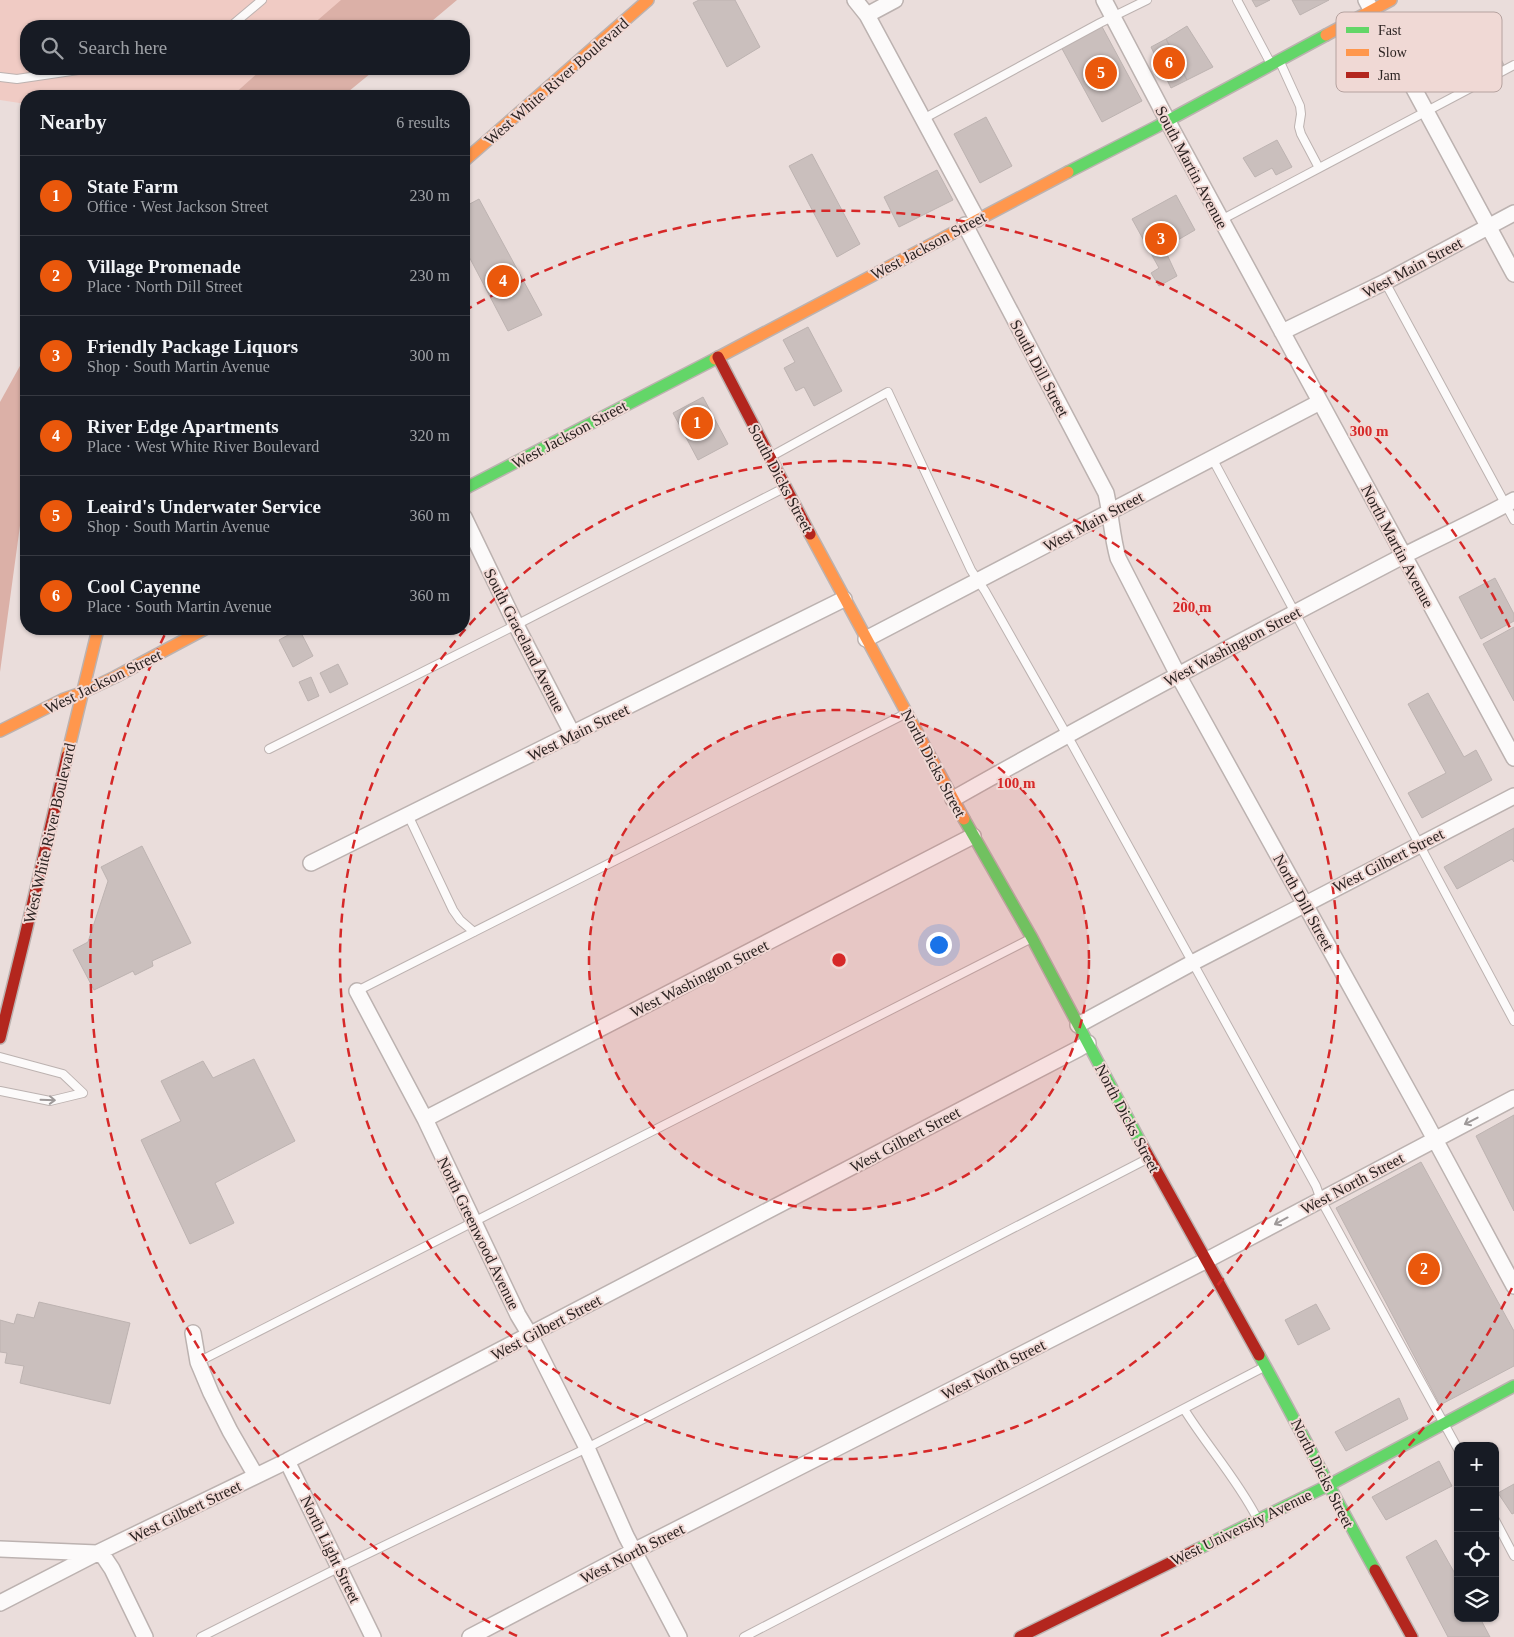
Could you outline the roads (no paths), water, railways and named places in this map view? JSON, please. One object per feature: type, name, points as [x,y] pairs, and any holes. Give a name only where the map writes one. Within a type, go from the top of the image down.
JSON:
[{"type":"street","name":"West White River Boulevard","points":[[470,156],[648,0]]},
{"type":"street","name":"South Dill Street","points":[[855,0],[867,15],[923,119],[971,222],[1106,493],[1111,512]]},
{"type":"street","points":[[867,15],[895,0]]},
{"type":"street","name":"South Martin Avenue","points":[[1104,0],[1282,332]]},
{"type":"street","name":"West Jackson Street","points":[[1357,12],[1369,5],[1391,0]]},
{"type":"street","name":"West Jackson Street","points":[[470,486],[1167,120],[1275,62],[1336,25]]},
{"type":"street","points":[[1415,92],[1514,274]]},
{"type":"street","name":"West Main Street","points":[[1282,332],[1385,282],[1514,213]]},
{"type":"street","name":"North Martin Avenue","points":[[1282,332],[1514,758]]},
{"type":"street","name":"South Dicks Street","points":[[718,357],[844,600]]},
{"type":"street","name":"West Main Street","points":[[866,640],[1320,402]]},
{"type":"street","name":"West Washington Street","points":[[953,799],[1066,735],[1178,675],[1403,556],[1510,502]]},
{"type":"street","name":"North Dill Street","points":[[1111,512],[1113,541],[1118,558],[1178,675],[1306,904],[1514,1286]]},
{"type":"street","name":"South Graceland Avenue","points":[[470,529],[516,625],[573,735]]},
{"type":"street","name":"West Main Street","points":[[311,863],[844,600]]},
{"type":"street","name":"North Dicks Street","points":[[844,600],[973,836],[1032,938],[1149,1158],[1298,1423],[1334,1497],[1412,1637]]},
{"type":"street","name":"West White River Boulevard","points":[[0,1038],[96,635]]},
{"type":"street","name":"West Jackson Street","points":[[0,732],[64,699],[115,677],[194,635]]},
{"type":"street","name":"West Gilbert Street","points":[[1078,1025],[1192,963],[1514,796]]},
{"type":"street","name":"West Washington Street","points":[[425,1119],[973,836]]},
{"type":"street","name":"North Greenwood Avenue","points":[[357,991],[425,1119],[518,1315],[587,1448],[634,1551],[680,1637]]},
{"type":"street","name":"West Gilbert Street","points":[[0,1603],[287,1461],[1088,1043]]},
{"type":"street","name":"West North Street","points":[[470,1637],[634,1551],[1207,1260],[1514,1098]]},
{"type":"street","points":[[193,1334],[198,1362],[230,1431],[256,1476]]},
{"type":"street","name":"West University Avenue","points":[[1020,1637],[1329,1485],[1514,1386]]},
{"type":"street","name":"North Light Street","points":[[287,1461],[374,1637]]},
{"type":"street","points":[[0,1549],[97,1554],[104,1557],[112,1569],[145,1637]]},
{"type":"lane","points":[[238,20],[262,0]]},
{"type":"lane","points":[[923,119],[1147,0]]},
{"type":"lane","points":[[1237,0],[1275,62],[1286,73],[1300,106],[1299,127],[1319,168]]},
{"type":"lane","points":[[1502,71],[1514,65]]},
{"type":"lane","points":[[0,77],[17,79],[44,75]]},
{"type":"lane","points":[[1221,220],[1463,92]]},
{"type":"lane","points":[[1385,282],[1510,502],[1514,520]]},
{"type":"lane","points":[[770,457],[888,392],[971,570],[1066,735],[1316,1186],[1321,1200],[1454,1442]]},
{"type":"lane","points":[[1212,458],[1514,1021]]},
{"type":"lane","points":[[269,749],[786,487]]},
{"type":"lane","points":[[357,991],[906,713]]},
{"type":"lane","points":[[408,815],[453,910],[460,920],[474,932]]},
{"type":"lane","points":[[198,1362],[1032,938]]},
{"type":"lane","points":[[0,1057],[63,1074],[83,1094],[50,1102],[0,1092]]},
{"type":"lane","points":[[201,1637],[340,1567],[587,1448],[1149,1158]]},
{"type":"lane","points":[[744,1637],[1266,1366]]},
{"type":"lane","points":[[1184,1409],[1199,1433],[1249,1501],[1258,1519]]},
{"type":"lane","points":[[1499,1528],[1514,1556]]},
{"type":"place","name":"Cool Cayenne","points":[[1169,63]]},
{"type":"place","name":"Leaird's Underwater Service","points":[[1101,73]]},
{"type":"place","name":"Friendly Package Liquors","points":[[1161,239]]},
{"type":"place","name":"River Edge Apartments","points":[[503,281]]},
{"type":"place","name":"State Farm","points":[[697,423]]},
{"type":"place","name":"Village Promenade","points":[[1424,1269]]}]
